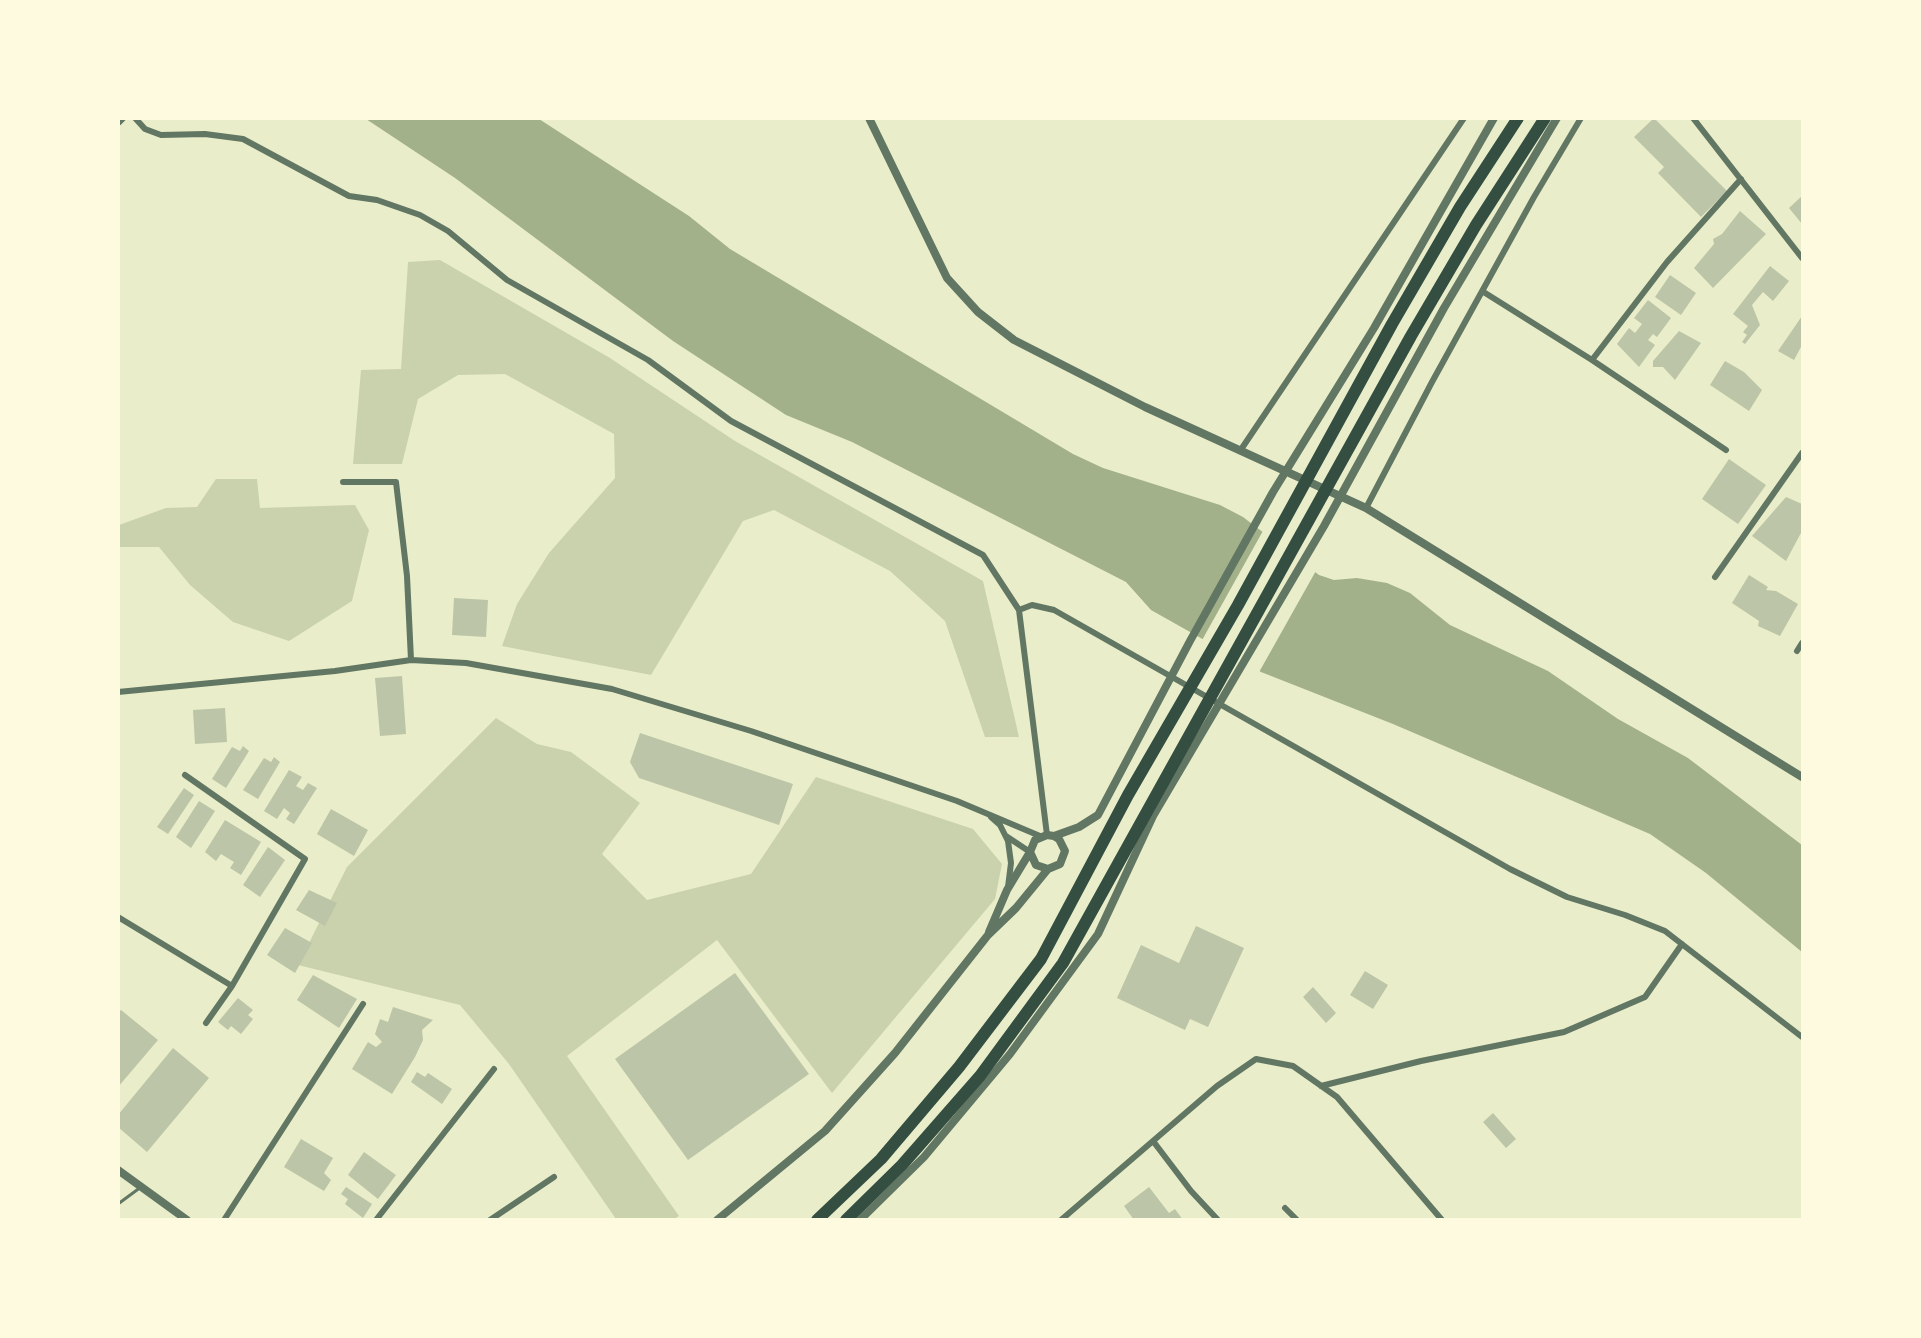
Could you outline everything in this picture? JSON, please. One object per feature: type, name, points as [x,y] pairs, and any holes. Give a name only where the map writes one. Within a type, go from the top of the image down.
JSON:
[{"type":"highway","points":[[816,1220],[881,1159],[959,1067],[1041,959],[1128,795],[1238,604],[1392,324],[1460,207],[1518,118]]},
{"type":"highway","points":[[846,1220],[902,1165],[980,1076],[1063,963],[1411,336],[1476,225],[1545,118]]},
{"type":"street","points":[[118,122],[122,118]]},
{"type":"street","points":[[135,118],[145,129],[161,135],[205,134],[243,139],[350,196],[377,200],[429,220],[448,231],[507,280],[648,360],[731,421],[983,555],[1019,610],[1047,836]]},
{"type":"street","points":[[869,118],[947,278],[978,312],[1014,340],[1145,407],[1366,508],[1803,777]]},
{"type":"street","points":[[1240,451],[1464,118]]},
{"type":"street","points":[[988,935],[1007,890],[1035,840],[1079,827],[1098,815],[1190,641],[1273,492],[1374,328],[1494,118]]},
{"type":"street","points":[[860,1220],[924,1156],[1003,1063],[1098,934],[1153,816],[1324,526],[1338,497],[1526,167],[1557,118]]},
{"type":"street","points":[[1366,508],[1534,196],[1581,118]]},
{"type":"street","points":[[1693,118],[1803,258]]},
{"type":"street","points":[[1592,360],[1667,262],[1741,179]]},
{"type":"street","points":[[1482,291],[1592,360],[1726,450]]},
{"type":"street","points":[[1715,577],[1803,453]]},
{"type":"street","points":[[343,482],[396,482],[407,576],[411,660]]},
{"type":"street","points":[[1019,610],[1032,605],[1054,610],[1510,869],[1567,897],[1625,915],[1665,931],[1803,1037]]},
{"type":"street","points":[[1797,651],[1803,643]]},
{"type":"street","points":[[118,692],[335,671],[411,660],[466,663],[612,689],[751,731],[1059,839],[1065,851],[1060,864],[1048,869],[1016,908],[988,935],[895,1053],[825,1131],[717,1220]]},
{"type":"street","points":[[185,775],[305,859],[232,986],[206,1023]]},
{"type":"street","points":[[986,812],[1000,825],[1005,836],[1011,863],[1007,890]]},
{"type":"street","points":[[1005,836],[1030,852],[1036,864],[1048,869]]},
{"type":"street","points":[[118,917],[232,986]]},
{"type":"street","points":[[1321,1086],[1421,1061],[1564,1032],[1645,997],[1682,944]]},
{"type":"street","points":[[224,1220],[363,1004]]},
{"type":"street","points":[[1061,1220],[1217,1086],[1256,1059],[1293,1066],[1337,1097],[1442,1220]]},
{"type":"street","points":[[376,1220],[494,1069]]},
{"type":"street","points":[[1153,1141],[1191,1191],[1218,1220]]},
{"type":"street","points":[[118,1170],[187,1220]]},
{"type":"street","points":[[490,1220],[554,1177]]},
{"type":"street","points":[[1286,1208],[1297,1220]]},
{"type":"lane","points":[[118,1204],[141,1187]]},
{"type":"shaded area","points":[[366,119],[539,119],[689,216],[730,249],[1073,454],[1103,468],[1220,505],[1243,517],[1319,575],[1334,580],[1357,578],[1387,583],[1410,593],[1450,625],[1548,671],[1618,719],[1688,758],[1802,845],[1802,952],[1706,873],[1650,834],[1393,724],[1261,672],[1151,610],[1126,582],[852,442],[786,415],[673,341],[455,178]]},
{"type":"shaded area","points":[[440,260],[610,358],[735,441],[983,581],[1019,737],[985,737],[945,621],[890,571],[774,510],[743,521],[651,675],[502,646],[517,604],[549,553],[615,478],[614,434],[505,374],[458,375],[418,399],[402,464],[353,464],[361,370],[401,369],[408,262]]},
{"type":"shaded area","points":[[216,479],[257,479],[260,508],[355,505],[369,530],[352,601],[289,641],[233,622],[190,585],[159,547],[119,547],[119,525],[166,508],[197,507]]},
{"type":"shaded area","points":[[496,718],[537,744],[571,752],[640,803],[602,854],[647,900],[751,874],[816,777],[973,829],[1002,864],[995,899],[832,1093],[717,940],[567,1056],[679,1216],[674,1219],[616,1219],[509,1064],[460,1005],[298,965],[347,867]]},
{"type":"pier","points":[[1264,529],[1317,569],[1258,674],[1201,642]]},
{"type":"building","points":[[1654,118],[1727,191],[1701,217],[1658,173],[1664,167],[1634,137]]},
{"type":"building","points":[[1802,196],[1802,224],[1789,208]]},
{"type":"building","points":[[1740,211],[1766,234],[1713,288],[1694,268],[1714,244],[1713,239],[1722,234]]},
{"type":"building","points":[[1770,266],[1789,281],[1773,301],[1763,292],[1752,305],[1760,325],[1745,344],[1742,342],[1747,335],[1743,332],[1748,326],[1733,314]]},
{"type":"building","points":[[1670,275],[1696,293],[1681,315],[1655,297]]},
{"type":"building","points":[[1648,300],[1671,318],[1657,337],[1653,334],[1648,340],[1655,345],[1639,367],[1617,344],[1629,328],[1635,333],[1642,324],[1634,318]]},
{"type":"building","points":[[1802,316],[1802,345],[1794,360],[1778,351]]},
{"type":"building","points":[[1679,331],[1701,343],[1675,380],[1663,367],[1653,367],[1653,361]]},
{"type":"building","points":[[1725,361],[1744,372],[1762,390],[1749,411],[1710,385]]},
{"type":"building","points":[[1729,459],[1766,485],[1738,524],[1702,499]]},
{"type":"building","points":[[1786,497],[1802,504],[1802,531],[1786,561],[1752,536]]},
{"type":"building","points":[[1749,575],[1768,587],[1766,590],[1776,591],[1798,604],[1780,636],[1758,626],[1759,621],[1732,603]]},
{"type":"building","points":[[454,598],[488,600],[486,637],[452,635]]},
{"type":"building","points":[[402,676],[406,734],[380,736],[375,678]]},
{"type":"building","points":[[225,708],[227,742],[195,744],[193,710]]},
{"type":"building","points":[[640,733],[793,784],[779,825],[639,778],[630,762]]},
{"type":"building","points":[[243,746],[249,751],[226,788],[212,779],[232,747],[240,751]]},
{"type":"building","points":[[274,757],[280,762],[258,799],[243,790],[264,758],[271,762]]},
{"type":"building","points":[[289,770],[302,777],[296,786],[303,790],[308,783],[317,788],[294,824],[286,819],[290,813],[284,808],[277,819],[264,811]]},
{"type":"building","points":[[184,788],[194,795],[168,834],[157,827]]},
{"type":"building","points":[[199,801],[215,811],[191,848],[176,837]]},
{"type":"building","points":[[331,809],[368,830],[354,856],[317,834]]},
{"type":"building","points":[[225,820],[261,842],[241,875],[230,868],[234,862],[221,854],[216,861],[205,852]]},
{"type":"building","points":[[268,847],[285,860],[260,897],[243,885]]},
{"type":"building","points":[[309,890],[337,903],[325,926],[296,910]]},
{"type":"building","points":[[1196,926],[1244,948],[1208,1027],[1190,1019],[1185,1030],[1117,998],[1141,945],[1179,963]]},
{"type":"building","points":[[285,928],[312,943],[295,973],[267,955]]},
{"type":"building","points":[[1365,971],[1388,985],[1373,1009],[1350,995]]},
{"type":"building","points":[[735,973],[809,1074],[688,1160],[615,1059]]},
{"type":"building","points":[[313,975],[357,999],[339,1028],[297,1000]]},
{"type":"building","points":[[1313,987],[1336,1013],[1326,1023],[1303,997]]},
{"type":"building","points":[[238,998],[253,1010],[248,1015],[253,1019],[241,1034],[231,1026],[228,1030],[218,1022]]},
{"type":"building","points":[[393,1007],[433,1020],[422,1030],[423,1040],[392,1094],[352,1069],[368,1042],[376,1047],[382,1042],[375,1034],[380,1019],[388,1022]]},
{"type":"building","points":[[121,1010],[158,1040],[118,1087],[118,1013]]},
{"type":"building","points":[[173,1048],[209,1078],[147,1152],[118,1127],[118,1115]]},
{"type":"building","points":[[417,1072],[425,1077],[428,1073],[452,1089],[442,1104],[411,1082]]},
{"type":"building","points":[[1493,1113],[1516,1139],[1506,1148],[1483,1122]]},
{"type":"building","points":[[301,1139],[333,1158],[324,1173],[331,1180],[324,1191],[284,1167]]},
{"type":"building","points":[[364,1152],[396,1175],[378,1199],[348,1175]]},
{"type":"building","points":[[346,1187],[372,1204],[363,1218],[345,1204],[348,1199],[341,1194]]},
{"type":"building","points":[[1149,1187],[1169,1213],[1175,1209],[1183,1220],[1134,1220],[1124,1206]]}]
